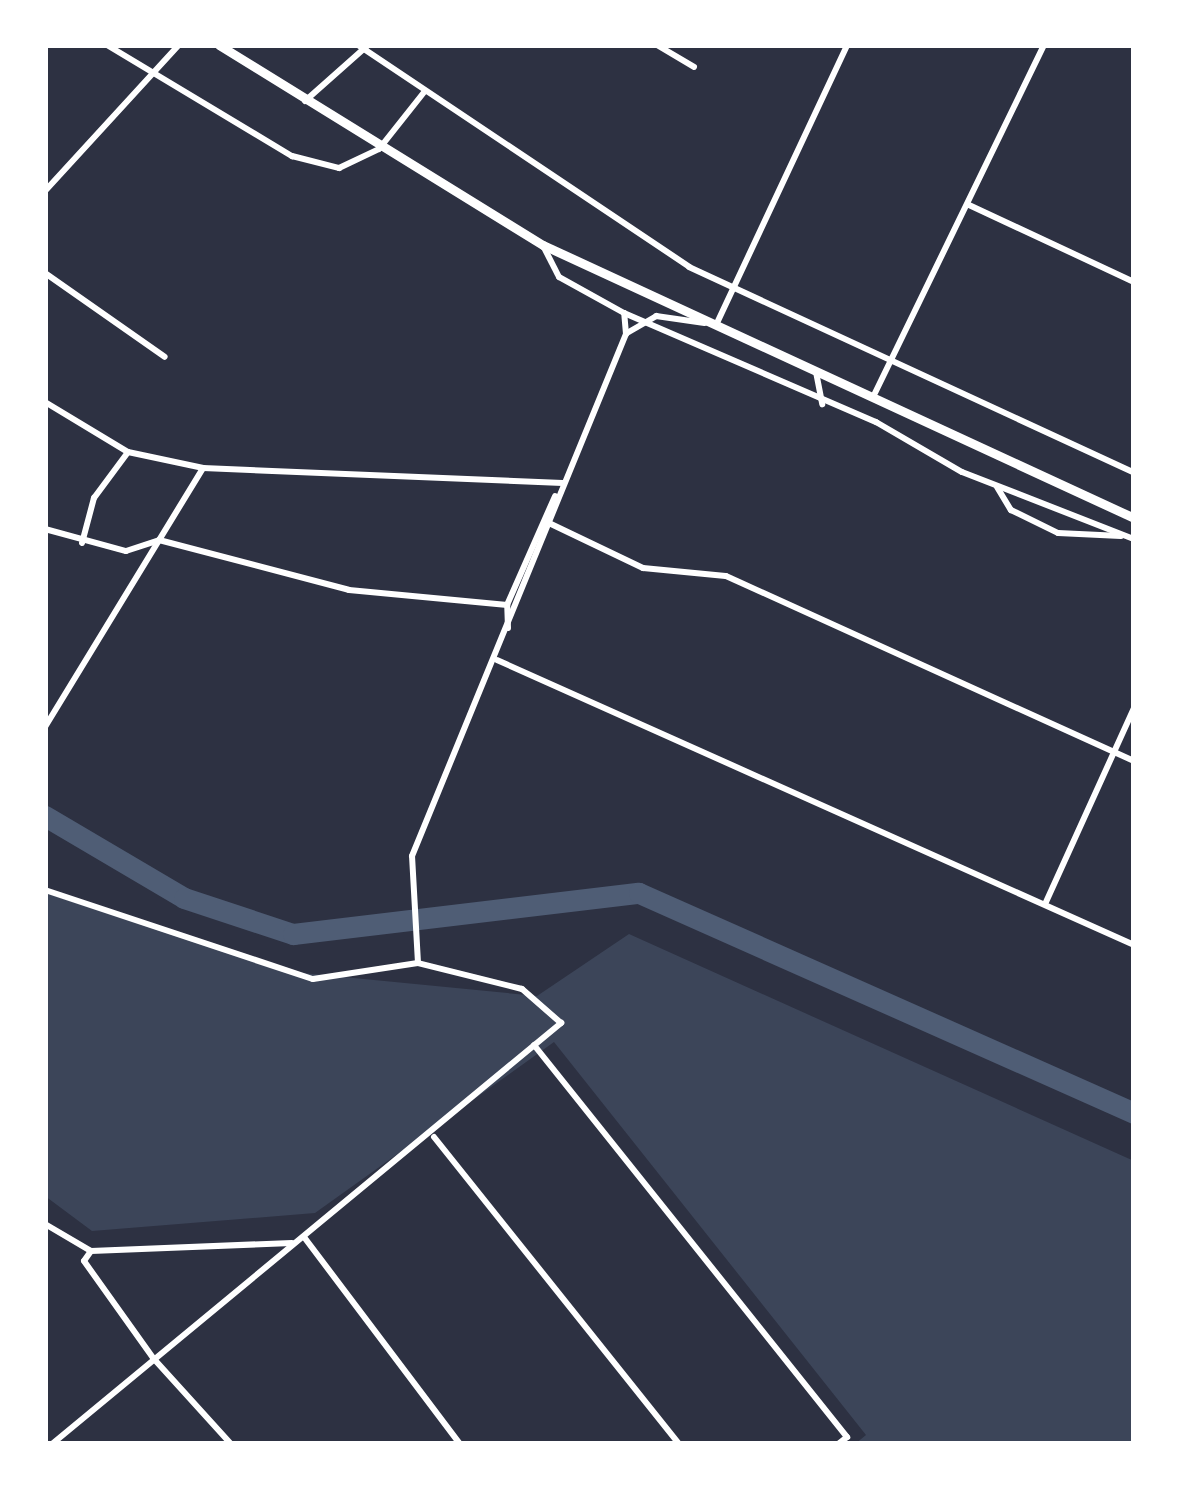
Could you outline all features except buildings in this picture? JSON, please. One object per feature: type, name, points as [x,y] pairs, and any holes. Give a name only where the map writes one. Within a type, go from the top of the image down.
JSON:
[{"type":"main road","points":[[219,45],[379,149],[543,245],[634,290],[875,393],[1134,518]]},
{"type":"street","points":[[107,45],[292,156],[339,168],[379,149],[425,91]]},
{"type":"street","points":[[45,191],[179,45]]},
{"type":"street","points":[[657,45],[694,67]]},
{"type":"street","points":[[626,334],[643,321],[715,324],[737,290],[847,45]]},
{"type":"street","points":[[875,393],[1044,45]]},
{"type":"street","points":[[304,102],[364,46],[550,183],[737,290],[895,358],[1134,472]]},
{"type":"street","points":[[968,204],[1134,282]]},
{"type":"street","points":[[543,245],[559,277],[624,313],[997,487],[1130,537]]},
{"type":"street","points":[[45,273],[165,357]]},
{"type":"street","points":[[508,630],[506,605],[626,334],[624,313]]},
{"type":"street","points":[[815,367],[822,404]]},
{"type":"street","points":[[45,402],[128,452],[203,468],[563,482]]},
{"type":"street","points":[[82,543],[94,498],[128,452]]},
{"type":"street","points":[[45,727],[203,468]]},
{"type":"street","points":[[418,963],[412,856],[497,660],[563,482]]},
{"type":"street","points":[[997,487],[1011,510],[1073,539],[1130,537]]},
{"type":"street","points":[[550,524],[643,568],[726,576],[1134,760]]},
{"type":"street","points":[[45,530],[126,551],[159,540],[349,590],[506,605]]},
{"type":"street","points":[[497,660],[1134,945]]},
{"type":"street","points":[[1046,903],[1134,708]]},
{"type":"street","points":[[45,890],[313,979],[418,963],[554,1007],[561,1022],[434,1136],[52,1444]]},
{"type":"street","points":[[534,1045],[848,1437],[838,1444]]},
{"type":"street","points":[[434,1136],[679,1444]]},
{"type":"street","points":[[45,1224],[91,1251],[296,1243]]},
{"type":"street","points":[[304,1237],[460,1444]]},
{"type":"street","points":[[91,1251],[85,1261],[154,1359],[231,1444]]},
{"type":"shaded area","points":[[45,893],[292,972],[537,996],[629,934],[1134,1161],[1134,1444],[855,1444],[866,1435],[554,1042],[315,1213],[92,1231],[45,1196]]},
{"type":"waterway","points":[[45,816],[184,898],[293,934],[639,893],[1134,1113]]}]
